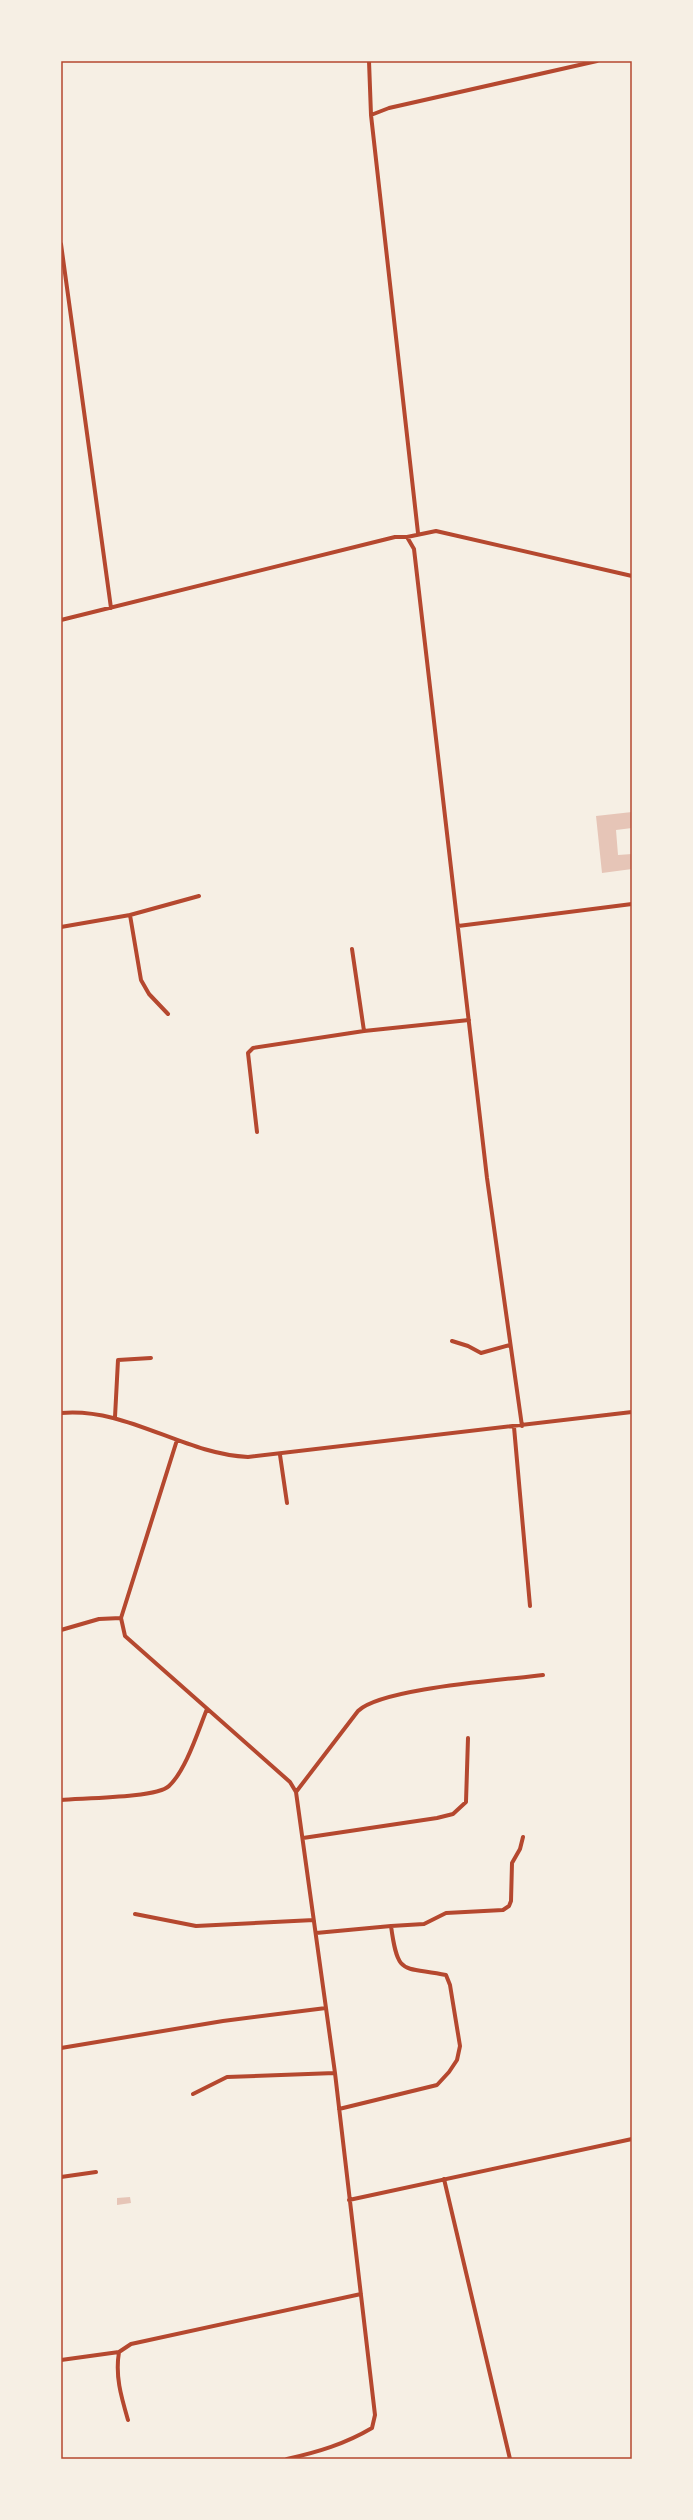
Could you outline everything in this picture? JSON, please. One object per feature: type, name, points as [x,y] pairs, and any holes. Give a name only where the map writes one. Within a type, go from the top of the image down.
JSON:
[{"type":"street","points":[[369,61],[370,115],[418,533]]},
{"type":"street","points":[[370,115],[389,108],[597,61]]},
{"type":"street","points":[[61,244],[111,608]]},
{"type":"street","points":[[61,620],[394,537],[407,537],[418,533],[436,531],[485,541],[632,576]]},
{"type":"street","points":[[407,537],[414,549],[488,1185],[522,1426]]},
{"type":"street","points":[[61,927],[130,915],[199,896]]},
{"type":"street","points":[[458,926],[632,904]]},
{"type":"street","points":[[130,915],[141,980],[149,994],[168,1014]]},
{"type":"street","points":[[352,949],[364,1031]]},
{"type":"street","points":[[257,1132],[248,1053],[250,1051],[364,1031],[469,1020]]},
{"type":"street","points":[[452,1342],[468,1346],[481,1353],[510,1345]]},
{"type":"street","points":[[115,1417],[118,1360],[151,1358]]},
{"type":"street","points":[[61,1413],[91,1412],[115,1417],[177,1440],[233,1456],[280,1455],[632,1412]]},
{"type":"street","points":[[514,1427],[530,1606]]},
{"type":"street","points":[[177,1440],[121,1618],[125,1636],[290,1782],[296,1792],[339,2109],[376,2415],[372,2428],[324,2451],[287,2459]]},
{"type":"street","points":[[280,1455],[287,1503]]},
{"type":"street","points":[[61,1630],[100,1619],[121,1618]]},
{"type":"street","points":[[296,1792],[358,1711],[371,1702],[428,1690],[543,1675]]},
{"type":"street","points":[[61,1800],[151,1794],[169,1786],[179,1772],[207,1709]]},
{"type":"street","points":[[303,1838],[386,1826],[453,1814],[466,1802],[468,1738]]},
{"type":"street","points":[[316,1933],[391,1926],[419,1926],[446,1913],[503,1910],[509,1906],[511,1901],[512,1863],[520,1849],[523,1837]]},
{"type":"street","points":[[135,1914],[196,1926],[314,1920]]},
{"type":"street","points":[[339,2109],[437,2085],[457,2060],[460,2046],[448,1979],[446,1975],[407,1970],[397,1960],[391,1926]]},
{"type":"street","points":[[61,2048],[223,2022],[326,2008]]},
{"type":"street","points":[[193,2094],[227,2077],[334,2073]]},
{"type":"street","points":[[349,2200],[632,2139]]},
{"type":"street","points":[[61,2176],[96,2172]]},
{"type":"street","points":[[444,2179],[510,2459]]},
{"type":"street","points":[[61,2360],[120,2352],[131,2344],[361,2294]]},
{"type":"street","points":[[120,2352],[116,2368],[119,2388],[128,2420]]},
{"type":"building","points":[[632,812],[632,828],[616,830],[618,855],[632,854],[632,869],[602,873],[596,816]]},
{"type":"building","points":[[130,2197],[131,2203],[117,2205],[117,2198]]}]
